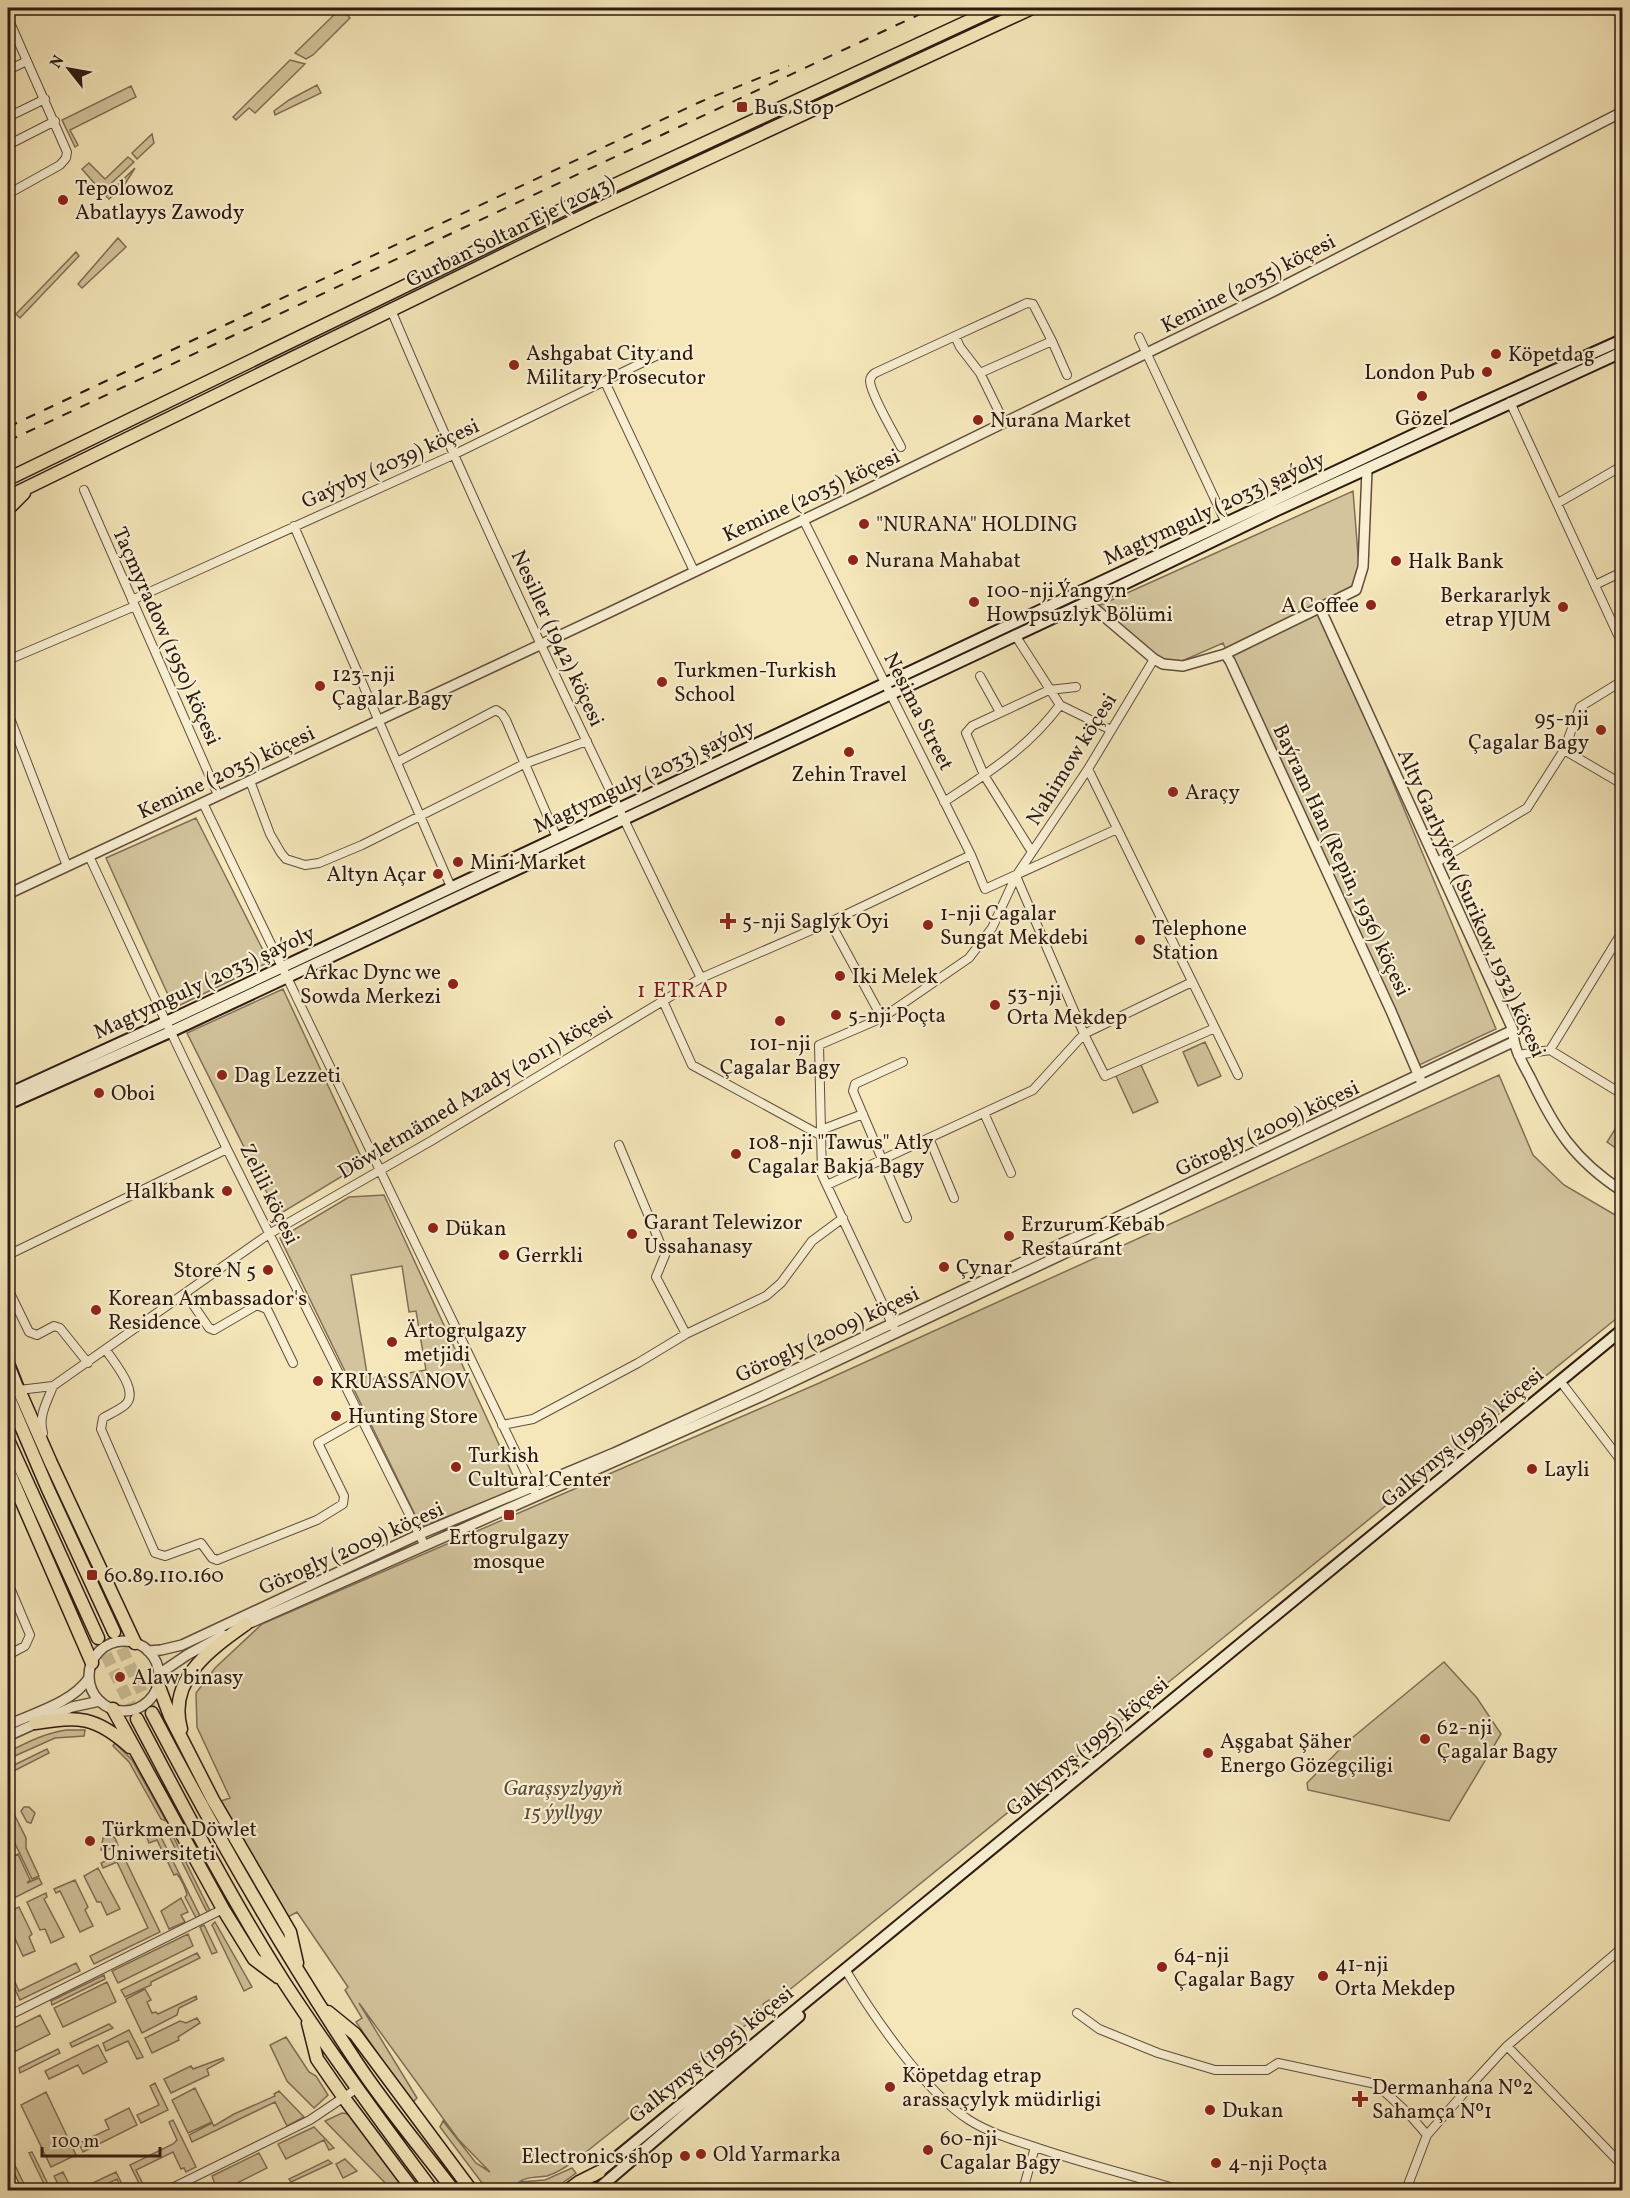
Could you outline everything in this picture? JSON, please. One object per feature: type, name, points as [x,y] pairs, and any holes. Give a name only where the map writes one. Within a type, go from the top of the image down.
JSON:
[{"type":"main road","name":"Gurban Soltan Eje (2043)","points":[[8,479],[588,196],[997,8]]},
{"type":"main road","name":"Gurban Soltan Eje (2043)","points":[[8,497],[590,213],[1032,8]]},
{"type":"main road","name":"Magtymguly (2033) şaýoly","points":[[8,1104],[285,971],[887,689],[1085,590],[1226,523],[1464,411],[1623,340]]},
{"type":"main road","name":"Magtymguly (2033) şaýoly","points":[[887,689],[1015,635],[1275,511],[1623,352]]},
{"type":"main road","points":[[8,474],[24,471]]},
{"type":"main road","points":[[8,509],[34,484]]},
{"type":"main road","name":"Magtymguly (2033) şaýoly","points":[[285,971],[451,887],[557,838],[620,814]]},
{"type":"main road","name":"Magtymguly (2033) şaýoly","points":[[8,1095],[168,1027]]},
{"type":"main road","name":"Galkynyş (1995) köçesi","points":[[597,2190],[847,1972],[1623,1330]]},
{"type":"main road","name":"Galkynyş (1995) köçesi","points":[[575,2190],[847,1972],[1623,1338]]},
{"type":"main road","points":[[8,1362],[51,1463],[135,1643]]},
{"type":"main road","points":[[8,1381],[20,1389]]},
{"type":"main road","points":[[8,1396],[114,1632]]},
{"type":"main road","points":[[8,1440],[98,1638]]},
{"type":"main road","points":[[8,1462],[29,1488]]},
{"type":"main road","points":[[47,1487],[51,1463]]},
{"type":"main road","points":[[8,1470],[92,1663]]},
{"type":"main road","points":[[185,1744],[179,1722],[179,1706],[182,1690],[190,1673],[201,1657],[246,1624]]},
{"type":"main road","points":[[158,1679],[185,1744],[220,1812],[290,1932],[299,1973]]},
{"type":"main road","points":[[113,1709],[223,1909],[254,1959],[284,1982]]},
{"type":"main road","points":[[152,1713],[215,1832],[318,2004],[367,2078],[453,2190]]},
{"type":"main road","points":[[35,1724],[72,1718],[92,1722],[118,1736],[141,1760]]},
{"type":"main road","points":[[137,1719],[222,1879],[284,1982],[356,2089],[432,2190]]},
{"type":"main road","points":[[318,2004],[355,2034],[471,2190]]},
{"type":"main road","points":[[306,2013],[317,2059],[413,2190]]},
{"type":"main road","points":[[568,2190],[599,2172]]},
{"type":"street","points":[[8,18],[67,152],[66,158],[60,165],[8,194]]},
{"type":"street","points":[[8,70],[27,60]]},
{"type":"street","points":[[8,117],[45,99]]},
{"type":"street","name":"Kemine (2035) köçesi","points":[[8,894],[541,644],[1147,353],[1272,292],[1623,112]]},
{"type":"street","points":[[8,145],[55,121]]},
{"type":"street","points":[[901,447],[877,399],[870,381],[871,376],[1030,302],[1052,341],[1067,375]]},
{"type":"street","name":"Nesiller (1942) köçesi","points":[[391,310],[453,455],[620,814],[701,978]]},
{"type":"street","points":[[955,336],[960,347],[980,373],[1004,422]]},
{"type":"street","points":[[1139,337],[1226,523]]},
{"type":"street","points":[[980,373],[1052,341]]},
{"type":"street","name":"Gaýyby (2039) köçesi","points":[[8,660],[134,603],[294,526],[453,455],[660,354]]},
{"type":"street","points":[[605,381],[694,571]]},
{"type":"street","points":[[1510,402],[1618,635],[1623,640]]},
{"type":"street","points":[[1558,503],[1623,466]]},
{"type":"street","points":[[1085,590],[1087,602],[1154,659],[1171,666],[1183,666],[1225,654],[1356,590],[1363,567],[1367,470]]},
{"type":"street","name":"Taçmyradow (1950) köçesi","points":[[84,490],[218,795]]},
{"type":"street","name":"Nesima Street","points":[[803,519],[971,855],[985,889],[1016,876]]},
{"type":"street","points":[[294,526],[451,887]]},
{"type":"street","points":[[1595,585],[1623,572]]},
{"type":"street","name":"Alty Garlyýew (Surikow, 1932) köçesi","points":[[1320,608],[1513,1030],[1513,1042],[1518,1055],[1552,1121],[1564,1140],[1591,1169],[1623,1191]]},
{"type":"street","points":[[1015,635],[1060,705],[1111,730]]},
{"type":"street","name":"Baýram Han (Repin, 1936) köçesi","points":[[1225,654],[1391,1011],[1420,1080]]},
{"type":"street","name":"Nahimow köçesi","points":[[821,1133],[819,1045],[882,1018],[969,958],[992,928],[1016,876],[1088,769],[1154,659]]},
{"type":"street","points":[[980,676],[1000,712]]},
{"type":"street","points":[[1437,862],[1527,808],[1564,750],[1580,707],[1623,681]]},
{"type":"street","points":[[1032,852],[984,775],[966,733],[967,729],[1049,690],[1076,687]]},
{"type":"street","points":[[944,802],[1008,759],[1032,738],[1060,705]]},
{"type":"street","points":[[397,762],[496,710],[506,720],[557,838]]},
{"type":"street","points":[[8,713],[67,866]]},
{"type":"street","points":[[250,781],[270,834],[281,853],[286,859],[305,865],[319,863],[362,845],[524,764],[586,741]]},
{"type":"street","points":[[1564,750],[1623,784]]},
{"type":"street","points":[[1088,769],[1238,1075]]},
{"type":"street","points":[[203,803],[535,1492]]},
{"type":"street","points":[[1117,830],[1016,876],[1084,1035],[1105,1076],[1215,1028]]},
{"type":"street","name":"Döwletmämed Azady (2011) köçesi","points":[[20,1389],[53,1386],[269,1234],[431,1141],[701,978],[830,922],[971,855]]},
{"type":"street","name":"Zelili köçesi","points":[[89,856],[227,1149],[424,1544]]},
{"type":"street","points":[[830,922],[882,1018]]},
{"type":"street","points":[[1550,1050],[1623,932]]},
{"type":"street","points":[[827,1185],[1033,1090],[1084,1035],[1192,982]]},
{"type":"street","points":[[663,1001],[692,1065],[821,1133]]},
{"type":"street","name":"Görogly (2009) köçesi","points":[[1420,1080],[1513,1030]]},
{"type":"street","name":"Görogly (2009) köçesi","points":[[158,1679],[187,1654],[246,1624],[424,1544],[614,1453],[894,1328],[1420,1080],[1513,1042]]},
{"type":"street","points":[[1518,1055],[1550,1050],[1623,1095]]},
{"type":"street","points":[[903,1062],[855,1084],[853,1091],[907,1218]]},
{"type":"street","points":[[984,1113],[1011,1173]]},
{"type":"street","points":[[821,1133],[863,1114]]},
{"type":"street","points":[[821,1133],[822,1175],[894,1328]]},
{"type":"street","points":[[929,1138],[954,1198]]},
{"type":"street","points":[[619,1145],[665,1255],[656,1277],[686,1334]]},
{"type":"street","points":[[8,1255],[227,1149]]},
{"type":"street","points":[[502,1425],[533,1419],[638,1363],[686,1334],[766,1296],[781,1283],[812,1241],[843,1218]]},
{"type":"street","points":[[8,1289],[29,1332],[37,1335],[54,1326],[60,1329],[88,1363]]},
{"type":"street","points":[[185,1293],[209,1328],[214,1330],[257,1305],[262,1305],[267,1309],[293,1363]]},
{"type":"street","points":[[106,1350],[130,1389],[130,1398],[125,1405],[104,1418],[101,1429],[155,1553],[160,1555],[165,1556],[201,1543],[217,1560],[317,1520],[338,1509],[343,1504],[344,1496],[318,1443],[362,1418]]},
{"type":"street","points":[[51,1463],[41,1425],[43,1411],[53,1386]]},
{"type":"street","points":[[1564,1386],[1623,1462]]},
{"type":"street","name":"Görogly (2009) köçesi","points":[[148,1650],[161,1650],[182,1645],[420,1534],[535,1492]]},
{"type":"street","points":[[8,1583],[30,1635],[25,1646],[8,1655]]},
{"type":"street","points":[[8,1725],[70,1696],[85,1685],[97,1654],[109,1644],[119,1641],[135,1643],[148,1650],[157,1664],[158,1679],[151,1698],[139,1707],[129,1710],[113,1709],[100,1701],[93,1693],[89,1678]]},
{"type":"street","points":[[8,1736],[72,1707],[100,1701]]},
{"type":"street","points":[[8,2016],[223,1909]]},
{"type":"street","points":[[1406,2190],[1427,2135],[1508,2046],[1623,1948]]},
{"type":"street","points":[[847,1972],[860,1994],[911,2063],[932,2089],[951,2107],[988,2131],[1180,2190]]},
{"type":"street","points":[[1077,2013],[1099,2029],[1158,2053],[1215,2070],[1267,2070],[1278,2063],[1376,2084],[1408,2113],[1427,2135]]},
{"type":"street","points":[[1508,2046],[1623,2165]]},
{"type":"street","points":[[168,2190],[310,2120],[356,2089]]},
{"type":"street","points":[[1023,2190],[1035,2147]]},
{"type":"street","points":[[8,2171],[17,2190]]},
{"type":"green space","points":[[341,8],[350,18],[313,55],[306,59],[295,53]]},
{"type":"green space","points":[[290,60],[305,64],[255,113],[249,108],[236,120],[233,117]]},
{"type":"green space","points":[[317,85],[321,93],[275,115],[274,111],[289,100]]},
{"type":"green space","points":[[131,86],[136,97],[70,130],[78,145],[75,147],[62,120]]},
{"type":"green space","points":[[152,134],[154,143],[137,159],[132,153]]},
{"type":"green space","points":[[128,157],[134,162],[102,192],[82,169],[89,163],[105,179]]},
{"type":"green space","points":[[135,168],[123,187],[109,199],[106,196]]},
{"type":"green space","points":[[118,238],[126,247],[82,288],[78,284]]},
{"type":"green space","points":[[76,252],[79,256],[20,318],[16,314]]},
{"type":"green space","points":[[1353,491],[1360,580],[1320,608],[1496,1029],[1415,1067],[1223,643],[1171,666],[1096,607]]},
{"type":"green space","points":[[196,818],[269,962],[174,1008],[106,858]]},
{"type":"green space","points":[[283,989],[364,1163],[278,1215],[187,1033]]},
{"type":"green space","points":[[1205,1042],[1221,1076],[1198,1086],[1183,1052]]},
{"type":"green space","points":[[1140,1063],[1158,1102],[1133,1113],[1115,1074]]},
{"type":"green space","name":"Garaşsyzlygyň 15 ýyllygy","points":[[1499,1075],[1533,1155],[1564,1185],[1622,1219],[1622,1314],[772,2004],[769,2000],[763,2004],[766,2009],[581,2156],[552,2174],[519,2182],[545,2180],[572,2168],[576,2173],[553,2190],[489,2190],[485,2187],[440,2127],[443,2121],[476,2163],[490,2172],[458,2139],[359,2003],[417,2098],[412,2103],[356,2022],[362,2018],[345,1990],[348,1987],[297,1912],[288,1917],[221,1801],[230,1798],[197,1727],[196,1693],[215,1668],[262,1624],[817,1384]]},
{"type":"green space","points":[[1622,1118],[1622,1152],[1607,1142]]},
{"type":"green space","points":[[384,1195],[519,1488],[421,1527],[280,1238],[349,1197]],"holes":[[[402,1266],[409,1312],[416,1311],[426,1370],[368,1380],[351,1275]]]},
{"type":"green space","name":"62-nji Çagalar Bagy","points":[[1444,1662],[1477,1698],[1501,1734],[1449,1821],[1308,1790],[1307,1783],[1346,1743]]},
{"type":"green space","points":[[66,1730],[85,1730],[84,1736],[55,1738],[8,1759],[8,1752],[43,1736]]},
{"type":"green space","points":[[115,1743],[132,1760],[166,1821],[161,1819],[129,1762],[113,1746]]},
{"type":"green space","points":[[47,1749],[49,1753],[8,1774],[8,1768]]},
{"type":"green space","points":[[24,1807],[29,1807],[35,1813],[31,1823],[27,1822],[21,1811]]},
{"type":"green space","points":[[14,1814],[26,1838],[26,1848],[39,1876],[32,1879],[8,1829],[8,1817]]},
{"type":"green space","points":[[169,1828],[210,1911],[208,1912],[167,1832]]},
{"type":"green space","points":[[157,1833],[200,1916],[196,1918],[185,1897],[187,1895],[183,1884],[177,1874],[174,1875],[157,1840],[149,1843],[147,1838]]},
{"type":"green space","points":[[111,1836],[115,1838],[118,1845],[105,1851],[101,1850],[103,1838]]},
{"type":"green space","points":[[122,1853],[160,1932],[94,1964],[90,1956],[148,1928],[117,1862],[103,1868],[101,1863]]},
{"type":"green space","points":[[18,1854],[30,1880],[27,1883],[39,1878],[42,1884],[8,1901],[8,1859]]},
{"type":"green space","points":[[98,1868],[120,1909],[107,1915],[101,1902],[97,1902],[84,1876]]},
{"type":"green space","points":[[75,1880],[88,1907],[85,1910],[93,1926],[80,1932],[60,1891],[56,1893],[54,1889]]},
{"type":"green space","points":[[46,1893],[47,1897],[44,1899],[64,1937],[51,1943],[45,1929],[40,1930],[27,1902]]},
{"type":"green space","points":[[181,1898],[188,1912],[181,1915],[185,1922],[169,1929],[161,1911]]},
{"type":"green space","points":[[19,1907],[32,1934],[29,1937],[35,1951],[23,1956],[8,1923],[8,1912]]},
{"type":"green space","points":[[215,1922],[252,1987],[244,1991],[212,1925]]},
{"type":"green space","points":[[204,1925],[217,1952],[212,1954],[200,1927]]},
{"type":"green space","points":[[188,1934],[193,1946],[118,1983],[112,1971]]},
{"type":"green space","points":[[197,1953],[200,1958],[151,1982],[151,1985],[125,1997],[121,1990]]},
{"type":"green space","points":[[76,1963],[80,1971],[20,2000],[8,1974],[8,1967],[19,1991]]},
{"type":"green space","points":[[104,1975],[105,1979],[52,2005],[51,2001]]},
{"type":"green space","points":[[107,1982],[116,2002],[63,2027],[54,2008]]},
{"type":"green space","points":[[145,1989],[151,2000],[147,2002],[152,2013],[158,2014],[196,1996],[197,1999],[179,2008],[177,2015],[142,2033],[126,1999]]},
{"type":"green space","points":[[40,2015],[50,2034],[8,2055],[8,2031]]},
{"type":"green space","points":[[197,2018],[200,2023],[178,2037],[179,2040],[152,2053],[145,2038],[180,2021],[186,2023]]},
{"type":"green space","points":[[109,2024],[113,2028],[72,2047],[70,2043]]},
{"type":"green space","points":[[129,2030],[143,2057],[137,2059],[128,2041],[106,2051],[103,2043]]},
{"type":"green space","points":[[286,2037],[309,2072],[316,2076],[328,2095],[314,2108],[287,2081],[270,2045]]},
{"type":"green space","points":[[98,2045],[107,2062],[83,2074],[78,2065],[49,2079],[45,2071]]},
{"type":"green space","points":[[58,2049],[60,2053],[20,2073],[19,2068]]},
{"type":"green space","points":[[223,2058],[224,2060],[207,2069],[209,2075],[171,2093],[164,2079],[191,2066],[193,2069]]},
{"type":"green space","points":[[155,2083],[168,2110],[141,2123],[137,2115],[159,2105],[150,2086]]},
{"type":"green space","points":[[195,2088],[212,2122],[188,2133],[172,2100]]},
{"type":"green space","points":[[279,2091],[304,2117],[287,2126],[275,2102],[192,2142],[189,2135],[212,2123],[214,2126],[234,2114],[275,2096],[274,2094]]},
{"type":"green space","points":[[46,2092],[76,2155],[51,2167],[21,2105]]},
{"type":"green space","points":[[129,2108],[137,2125],[83,2152],[79,2143],[109,2129],[105,2120]]},
{"type":"green space","points":[[342,2113],[349,2114],[406,2190],[392,2190],[325,2121]]},
{"type":"green space","points":[[173,2120],[196,2167],[186,2172],[184,2168],[181,2169],[173,2152],[136,2170],[143,2184],[140,2185],[130,2165],[177,2140],[169,2122]]},
{"type":"green space","points":[[314,2127],[334,2148],[329,2150],[324,2140],[286,2159],[278,2144]]},
{"type":"green space","points":[[8,2151],[27,2190],[22,2190],[8,2160]]},
{"type":"green space","points":[[32,2152],[51,2190],[47,2190],[29,2153]]},
{"type":"green space","points":[[259,2153],[267,2168],[227,2188],[228,2190],[217,2190],[212,2176]]},
{"type":"green space","points":[[345,2159],[357,2171],[343,2178],[336,2164]]},
{"type":"green space","points":[[328,2160],[332,2163],[291,2182],[289,2179]]},
{"type":"green space","points":[[63,2172],[72,2190],[61,2190],[54,2176]]},
{"type":"green space","points":[[116,2172],[125,2190],[122,2190],[117,2179],[94,2190],[78,2190]]},
{"type":"tunnel","points":[[114,1632],[152,1713]]},
{"type":"tunnel","points":[[98,1638],[137,1719]]},
{"type":"railway","points":[[8,441],[933,8]]},
{"type":"railway","points":[[8,427],[700,102],[789,66]]},
{"type":"place","name":"Bus Stop","points":[[742,107]]},
{"type":"place","name":"Tepolowoz Abatlayys Zawody","points":[[63,200]]},
{"type":"place","name":"Köpetdag","points":[[1496,354]]},
{"type":"place","name":"Ashgabat City and Military Prosecutor","points":[[514,365]]},
{"type":"place","name":"London Pub","points":[[1487,372]]},
{"type":"place","name":"Gözel","points":[[1422,396]]},
{"type":"place","name":"Nurana Market","points":[[978,420]]},
{"type":"place","name":"\"NURANA\" HOLDING","points":[[864,524]]},
{"type":"place","name":"Nurana Mahabat","points":[[853,560]]},
{"type":"place","name":"Halk Bank","points":[[1396,561]]},
{"type":"place","name":"100-nji Ýangyn Howpsuzlyk Bölümi","points":[[974,602]]},
{"type":"place","name":"A Coffee","points":[[1371,605]]},
{"type":"place","name":"Berkararlyk etrap YJUM","points":[[1563,607]]},
{"type":"place","name":"Turkmen-Turkish School","points":[[662,682]]},
{"type":"place","name":"123-nji Çagalar Bagy","points":[[320,686]]},
{"type":"place","name":"95-nji Çagalar Bagy","points":[[1601,730]]},
{"type":"place","name":"Zehin Travel","points":[[849,752]]},
{"type":"place","name":"Araçy","points":[[1173,792]]},
{"type":"place","name":"Mini Market","points":[[458,862]]},
{"type":"place","name":"Altyn Açar","points":[[438,874]]},
{"type":"place","name":"5-nji Saglyk Oyi","points":[[728,921]]},
{"type":"place","name":"1-nji Cagalar Sungat Mekdebi","points":[[928,925]]},
{"type":"place","name":"Telephone Station","points":[[1140,940]]},
{"type":"place","name":"Iki Melek","points":[[840,976]]},
{"type":"place","name":"Arkac Dync we Sowda Merkezi","points":[[453,984]]},
{"type":"place","name":"53-nji Orta Mekdep","points":[[995,1005]]},
{"type":"place","name":"5-nji Poçta","points":[[836,1015]]},
{"type":"place","name":"101-nji Çagalar Bagy","points":[[780,1021]]},
{"type":"place","name":"Dag Lezzeti","points":[[222,1075]]},
{"type":"place","name":"Oboi","points":[[99,1093]]},
{"type":"place","name":"108-nji \"Tawus\" Atly Cagalar Bakja Bagy","points":[[736,1154]]},
{"type":"place","name":"Halkbank","points":[[227,1191]]},
{"type":"place","name":"Dükan","points":[[433,1228]]},
{"type":"place","name":"Garant Telewizor Ussahanasy","points":[[632,1234]]},
{"type":"place","name":"Erzurum Kebab Restaurant","points":[[1009,1236]]},
{"type":"place","name":"Gerrkli","points":[[504,1255]]},
{"type":"place","name":"Çynar","points":[[944,1267]]},
{"type":"place","name":"Store N 5","points":[[268,1270]]},
{"type":"place","name":"Korean Ambassador's Residence","points":[[96,1310]]},
{"type":"place","name":"Ärtogrulgazy metjidi","points":[[392,1342]]},
{"type":"place","name":"KRUASSANOV","points":[[318,1381]]},
{"type":"place","name":"Hunting Store","points":[[336,1416]]},
{"type":"place","name":"Turkish Cultural Center","points":[[456,1467]]},
{"type":"place","name":"Layli","points":[[1532,1469]]},
{"type":"place","name":"Ertogrulgazy mosque","points":[[509,1515]]},
{"type":"place","name":"60.89.110.160","points":[[92,1575]]},
{"type":"place","name":"Alaw binasy","points":[[120,1677]]},
{"type":"place","name":"62-nji Çagalar Bagy","points":[[1425,1739]]},
{"type":"place","name":"Aşgabat Şäher Energo Gözegçiligi","points":[[1208,1753]]},
{"type":"place","name":"Türkmen Döwlet Uniwersiteti","points":[[90,1841]]},
{"type":"place","name":"64-nji Çagalar Bagy","points":[[1162,1967]]},
{"type":"place","name":"41-nji Orta Mekdep","points":[[1323,1976]]},
{"type":"place","name":"Köpetdag etrap arassaçylyk müdirligi","points":[[890,2087]]},
{"type":"place","name":"Dermanhana Nº2 Sahamça Nº1","points":[[1360,2099]]},
{"type":"place","name":"Dukan","points":[[1210,2110]]},
{"type":"place","name":"60-nji Cagalar Bagy","points":[[928,2150]]},
{"type":"place","name":"Old Yarmarka","points":[[701,2154]]},
{"type":"place","name":"Electronics shop","points":[[685,2156]]},
{"type":"place","name":"4-nji Poçta","points":[[1216,2163]]},
{"type":"district","name":"1 ETRAP","points":[[683,989]]}]
